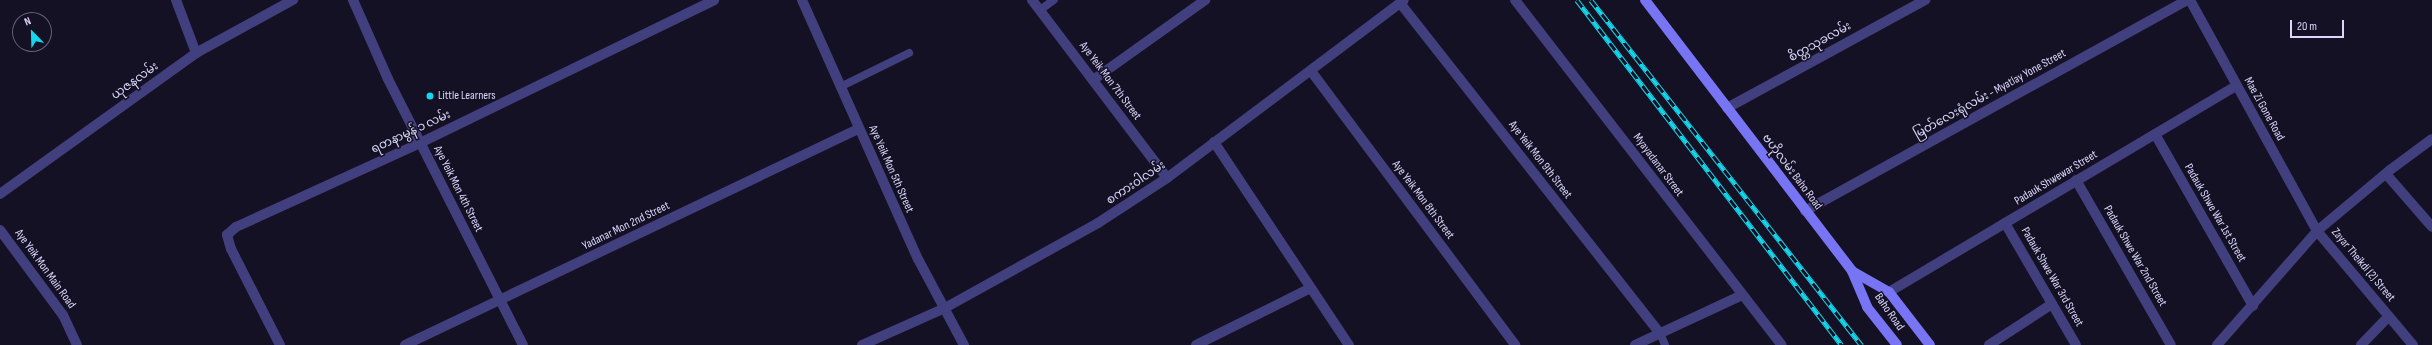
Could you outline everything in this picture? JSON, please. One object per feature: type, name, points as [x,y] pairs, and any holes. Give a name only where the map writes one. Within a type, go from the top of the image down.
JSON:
[{"type":"main road","name":"ဗဟိုလမ်း Baho Road","points":[[1645,0],[1852,271],[1889,292],[1930,345]]},
{"type":"main road","name":"Baho Road","points":[[1852,271],[1867,307],[1897,345]]},
{"type":"street","points":[[176,0],[196,53]]},
{"type":"street","name":"ယုဇနလမ်း","points":[[0,194],[196,53],[293,0]]},
{"type":"street","name":"Aye Yeik Mon 4th Street","points":[[354,0],[388,79],[523,345]]},
{"type":"street","name":"ရတနာမွန် ၁ လမ်း","points":[[280,345],[231,249],[227,235],[236,227],[420,143],[714,0]]},
{"type":"street","name":"Aye Yeik Mon 5th Street","points":[[802,0],[858,128],[943,309],[964,345]]},
{"type":"street","name":"Aye Yeik Mon 7th Street","points":[[1032,0],[1167,178]]},
{"type":"street","points":[[1093,80],[1205,0]]},
{"type":"street","name":"Myayadanar Street","points":[[1515,0],[1782,345]]},
{"type":"street","name":"စိတ္တသုခလမ်း","points":[[1727,108],[1925,0]]},
{"type":"street","name":"Mae Zi Gone Road","points":[[2189,0],[2317,231]]},
{"type":"street","name":"မြတ်လေးရုံလမ်း - Myatlay Yone Street","points":[[1805,211],[2189,0]]},
{"type":"street","name":"စကား၀ါလမ်း","points":[[862,345],[943,309],[1098,223],[1167,178],[1402,1]]},
{"type":"street","name":"Aye Yeik Mon 9th Street","points":[[1402,1],[1660,333]]},
{"type":"street","name":"Aye Yeik Mon 8th Street","points":[[1311,71],[1515,345]]},
{"type":"street","name":"Padauk Shwewar Street","points":[[1889,292],[2236,86]]},
{"type":"street","name":"Yadanar Mon 2nd Street","points":[[405,345],[501,301],[858,128]]},
{"type":"street","name":"Padauk Shwe War 1st Street","points":[[2155,134],[2253,306]]},
{"type":"street","points":[[2217,345],[2253,306],[2317,231],[2386,174],[2432,139]]},
{"type":"street","points":[[1214,142],[1349,345]]},
{"type":"street","points":[[2386,174],[2432,227]]},
{"type":"street","name":"Padauk Shwe War 2nd Street","points":[[2076,180],[2171,345]]},
{"type":"street","name":"Padauk Shwe War 3rd Street","points":[[2005,223],[2076,345]]},
{"type":"street","name":"Aye Yeik Mon Main Road","points":[[0,230],[64,315],[77,345]]},
{"type":"street","name":"Zayar Theikdi (2) Street","points":[[2317,231],[2413,345]]},
{"type":"street","points":[[1196,345],[1311,288]]},
{"type":"street","points":[[1635,345],[1742,295]]},
{"type":"street","points":[[1989,345],[2052,304]]},
{"type":"street","points":[[2361,345],[2389,316]]},
{"type":"lane","points":[[1040,10],[1054,0]]},
{"type":"lane","points":[[840,86],[909,53]]},
{"type":"lane","points":[[1660,333],[1665,345]]},
{"type":"railway","points":[[1577,0],[1842,345]]},
{"type":"railway","points":[[1591,0],[1862,345]]},
{"type":"place","name":"Little Learners","points":[[430,96]]}]
